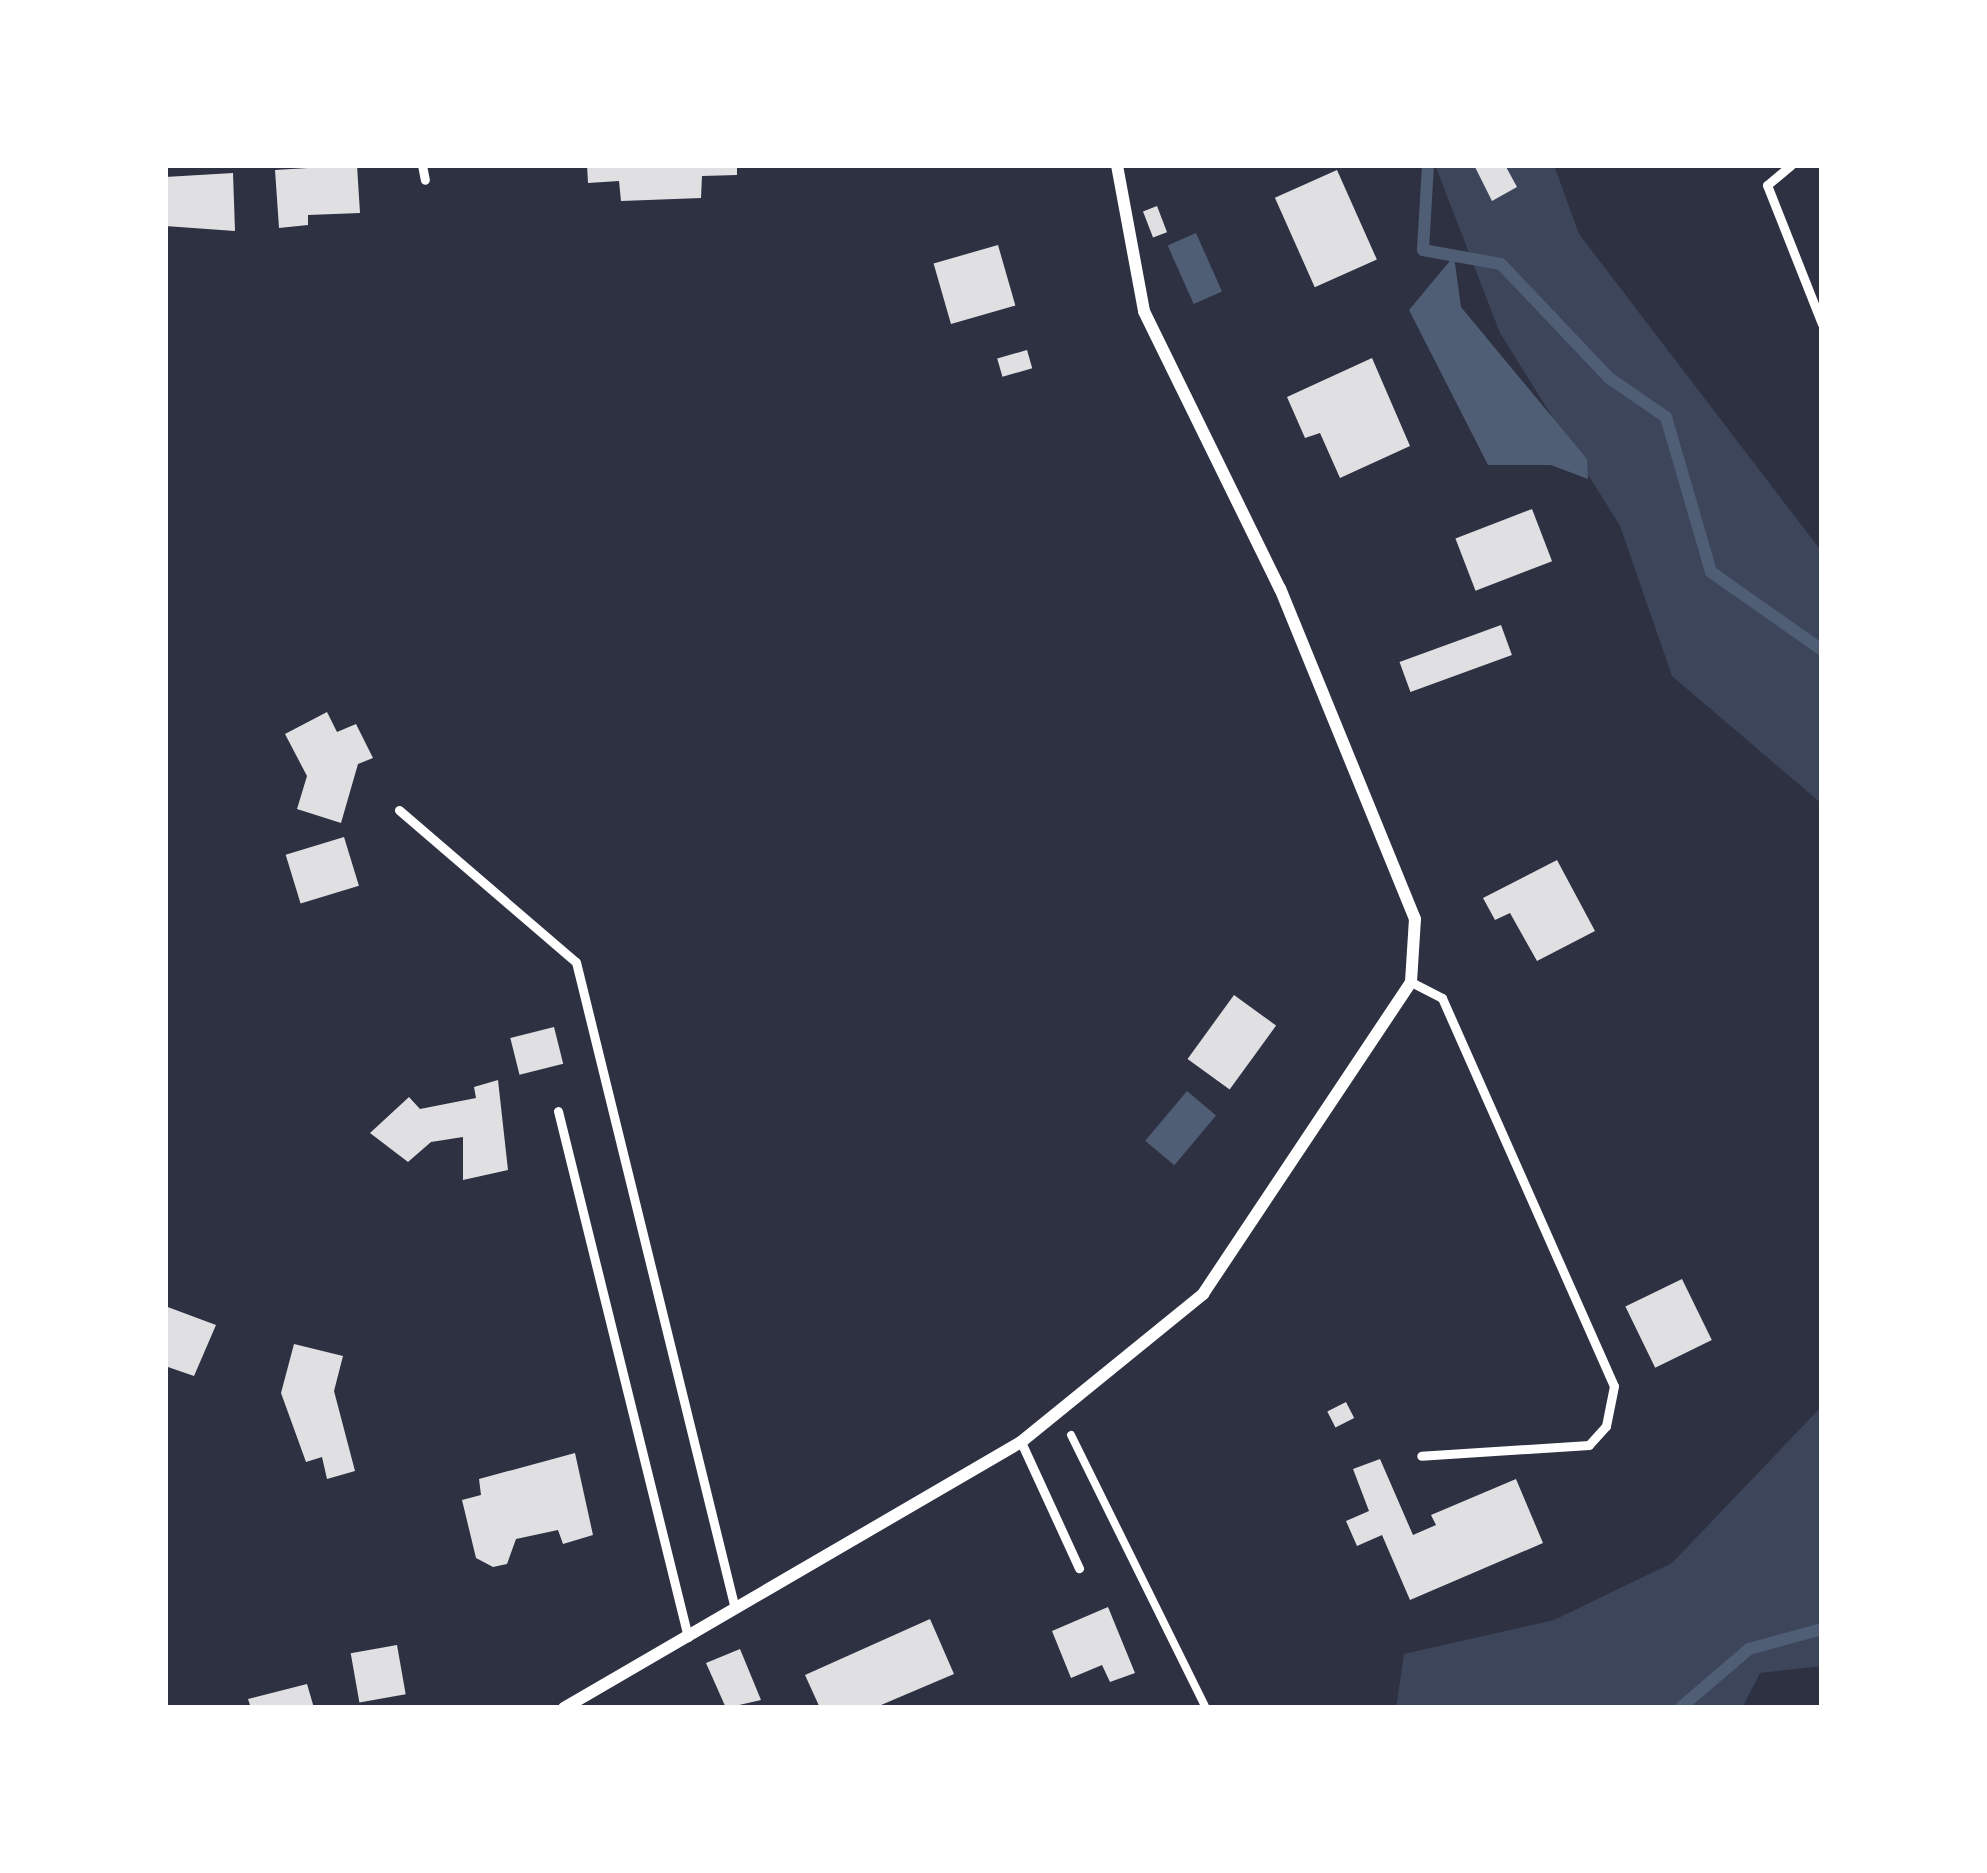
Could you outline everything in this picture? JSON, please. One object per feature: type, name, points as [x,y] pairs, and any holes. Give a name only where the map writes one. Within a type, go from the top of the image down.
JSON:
[{"type":"street","points":[[564,1708],[1021,1442],[1203,1294],[1411,982],[1415,919],[1280,590],[1144,311],[1117,165]]},
{"type":"lane","points":[[422,165],[425,180]]},
{"type":"lane","points":[[1791,165],[1767,185],[1822,323]]},
{"type":"lane","points":[[399,810],[576,962],[735,1609]]},
{"type":"lane","points":[[1411,982],[1442,998],[1614,1386],[1606,1426],[1589,1445],[1420,1456]]},
{"type":"lane","points":[[558,1111],[688,1636]]},
{"type":"lane","points":[[1021,1442],[1078,1568]]},
{"type":"path","points":[[1058,1412],[1114,1511],[1206,1708]]},
{"type":"shaded area","points":[[1435,165],[1554,165],[1579,234],[1822,552],[1822,804],[1672,676],[1620,526],[1500,333]]},
{"type":"shaded area","points":[[1196,233],[1222,291],[1194,304],[1168,246]]},
{"type":"shaded area","points":[[1454,256],[1461,307],[1587,459],[1588,479],[1551,465],[1488,465],[1409,310]]},
{"type":"shaded area","points":[[1187,1091],[1216,1115],[1174,1165],[1145,1141]]},
{"type":"shaded area","points":[[1822,1406],[1822,1666],[1760,1673],[1742,1708],[1396,1708],[1404,1654],[1554,1620],[1672,1563]]},
{"type":"building","points":[[357,165],[360,213],[308,215],[308,225],[279,228],[275,170]]},
{"type":"building","points":[[587,165],[737,165],[737,175],[702,176],[701,198],[621,201],[619,181],[588,183]]},
{"type":"building","points":[[1474,165],[1505,165],[1517,187],[1492,201]]},
{"type":"building","points":[[1337,170],[1377,260],[1315,287],[1275,198]]},
{"type":"building","points":[[233,173],[235,231],[165,226],[165,177]]},
{"type":"building","points":[[1157,206],[1167,232],[1153,238],[1143,211]]},
{"type":"building","points":[[998,245],[1015,306],[951,324],[934,263]]},
{"type":"building","points":[[1027,350],[1032,368],[1002,377],[997,359]]},
{"type":"building","points":[[1372,358],[1410,446],[1340,478],[1320,433],[1305,438],[1287,397]]},
{"type":"building","points":[[1532,509],[1552,561],[1476,591],[1455,538]]},
{"type":"building","points":[[1501,625],[1512,655],[1410,692],[1400,662]]},
{"type":"building","points":[[327,712],[337,732],[356,724],[373,758],[358,764],[341,823],[297,809],[307,776],[285,734]]},
{"type":"building","points":[[344,837],[359,886],[301,904],[286,855]]},
{"type":"building","points":[[1557,860],[1595,931],[1537,961],[1510,913],[1495,920],[1483,898]]},
{"type":"building","points":[[1234,995],[1276,1026],[1230,1089],[1188,1059]]},
{"type":"building","points":[[554,1027],[563,1064],[520,1075],[510,1038]]},
{"type":"building","points":[[498,1080],[508,1170],[463,1180],[463,1137],[431,1142],[408,1162],[370,1133],[409,1097],[420,1109],[476,1098],[474,1087]]},
{"type":"building","points":[[1682,1279],[1712,1340],[1655,1368],[1625,1307]]},
{"type":"building","points":[[165,1306],[216,1325],[194,1376],[165,1366]]},
{"type":"building","points":[[294,1344],[343,1356],[334,1391],[355,1471],[327,1479],[322,1457],[306,1462],[281,1393]]},
{"type":"building","points":[[1346,1402],[1354,1418],[1335,1428],[1327,1412]]},
{"type":"building","points":[[575,1453],[593,1535],[563,1544],[558,1530],[516,1539],[507,1564],[493,1567],[476,1558],[462,1500],[481,1495],[479,1479]]},
{"type":"building","points":[[1380,1459],[1413,1535],[1436,1525],[1431,1515],[1516,1479],[1543,1543],[1410,1600],[1382,1535],[1357,1546],[1346,1521],[1369,1511],[1353,1469]]},
{"type":"building","points":[[1108,1607],[1135,1673],[1110,1682],[1102,1665],[1071,1678],[1052,1631]]},
{"type":"building","points":[[930,1619],[954,1674],[874,1708],[820,1708],[805,1675]]},
{"type":"building","points":[[397,1645],[406,1694],[359,1702],[351,1653]]},
{"type":"building","points":[[740,1649],[761,1700],[726,1708],[706,1663]]},
{"type":"building","points":[[307,1684],[314,1708],[251,1708],[248,1699]]},
{"type":"waterway","points":[[1428,165],[1423,250],[1501,264],[1609,378],[1666,417],[1711,572],[1822,650]]},
{"type":"waterway","points":[[1680,1708],[1749,1649],[1822,1629]]}]
